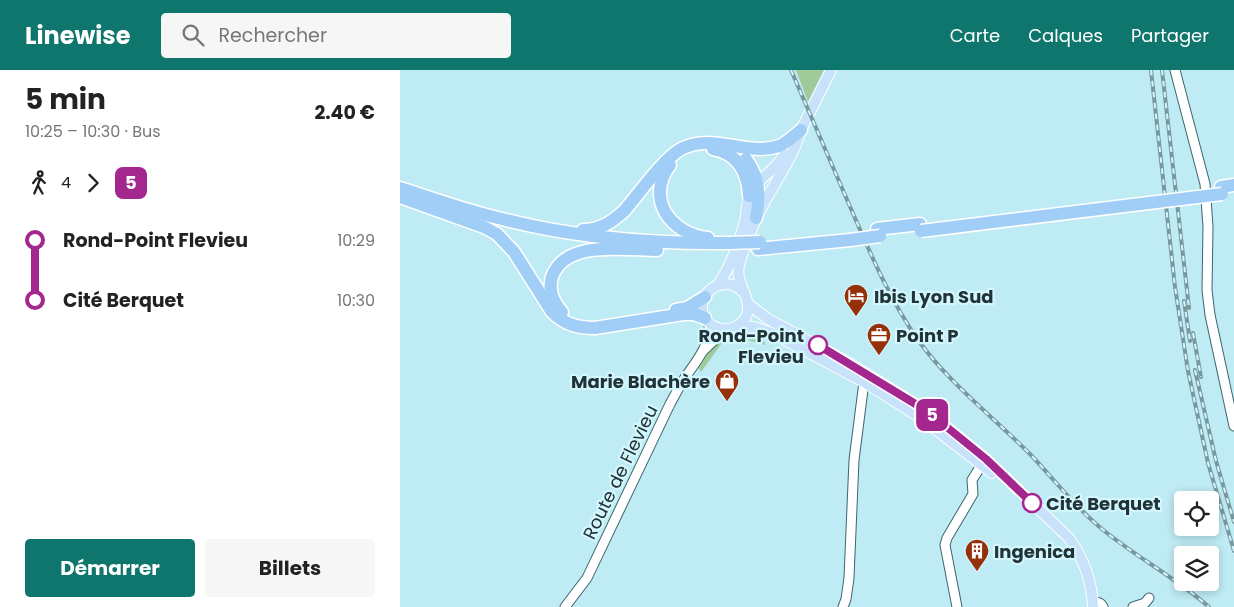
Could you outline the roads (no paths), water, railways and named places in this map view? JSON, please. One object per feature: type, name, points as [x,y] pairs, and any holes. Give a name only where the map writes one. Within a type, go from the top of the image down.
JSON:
[{"type":"highway","points":[[559,231],[593,229],[606,224],[624,211],[666,162],[678,151],[698,143],[773,147],[786,142],[801,130]]},
{"type":"highway","points":[[723,145],[745,159],[754,172],[759,203],[756,218]]},
{"type":"highway","points":[[728,244],[701,237],[679,228],[673,223],[664,210],[662,202],[661,183],[665,172],[674,160],[686,152],[700,148],[718,150],[729,154],[739,164],[748,183],[749,196]]},
{"type":"highway","points":[[705,297],[684,309],[579,322],[568,317],[558,309],[553,299],[551,286],[554,272],[563,260],[574,254],[597,250],[660,250],[878,233],[1225,191],[1234,185]]},
{"type":"highway","points":[[400,188],[483,214],[559,231],[642,241],[728,244]]},
{"type":"highway","points":[[400,196],[464,216],[534,234],[604,245],[660,250]]},
{"type":"highway","points":[[400,196],[497,234],[514,252],[552,312],[571,325],[595,328],[688,314],[707,320]]},
{"type":"main road","points":[[738,326],[746,316],[748,304],[738,270],[756,218],[798,141],[801,130],[830,70]]},
{"type":"main road","points":[[718,285],[731,261],[745,222],[749,196],[757,184],[781,161],[792,140],[801,130]]},
{"type":"main road","points":[[745,174],[757,184],[767,187],[777,182]]},
{"type":"main road","points":[[744,293],[732,285],[718,285],[711,288],[705,297],[702,307],[707,320],[718,328],[754,327],[774,334],[927,411],[1069,538],[1079,553],[1086,569],[1093,605]]},
{"type":"main road","points":[[748,304],[768,319],[818,345],[866,379]]},
{"type":"street","points":[[1175,70],[1205,184],[1208,220],[1207,290],[1210,315],[1234,426]]},
{"type":"street","name":"Route de Flevieu","points":[[704,350],[709,336],[707,320]]},
{"type":"street","name":"Route de Flevieu","points":[[565,607],[587,578],[670,404],[704,350],[726,329]]},
{"type":"street","points":[[843,607],[849,578],[854,460],[866,379]]},
{"type":"street","points":[[957,607],[945,545],[947,538],[973,494],[972,480],[984,461]]},
{"type":"street","points":[[1133,607],[1145,603],[1149,598]]},
{"type":"street","points":[[1093,605],[1097,602],[1102,604],[1103,607]]},
{"type":"railway","points":[[791,70],[880,273],[907,324],[930,356],[957,385],[1029,453],[1073,502],[1092,520],[1115,539],[1209,607]]},
{"type":"railway","points":[[1151,70],[1175,287],[1188,371],[1208,463],[1234,551]]},
{"type":"railway","points":[[1162,70],[1189,308]]},
{"type":"railway","points":[[1184,301],[1190,341]]},
{"type":"railway","points":[[1193,333],[1201,377]]},
{"type":"railway","points":[[1195,370],[1216,461],[1234,522]]},
{"type":"place","name":"Ibis Lyon Sud","points":[[856,317]]},
{"type":"place","name":"Rond-Point Flevieu","points":[[818,345]]},
{"type":"place","name":"Point P","points":[[879,356]]},
{"type":"place","name":"Marie Blachère","points":[[727,402]]},
{"type":"place","name":"Cité Berquet","points":[[1032,503]]},
{"type":"place","name":"Ingenica","points":[[977,572]]}]
